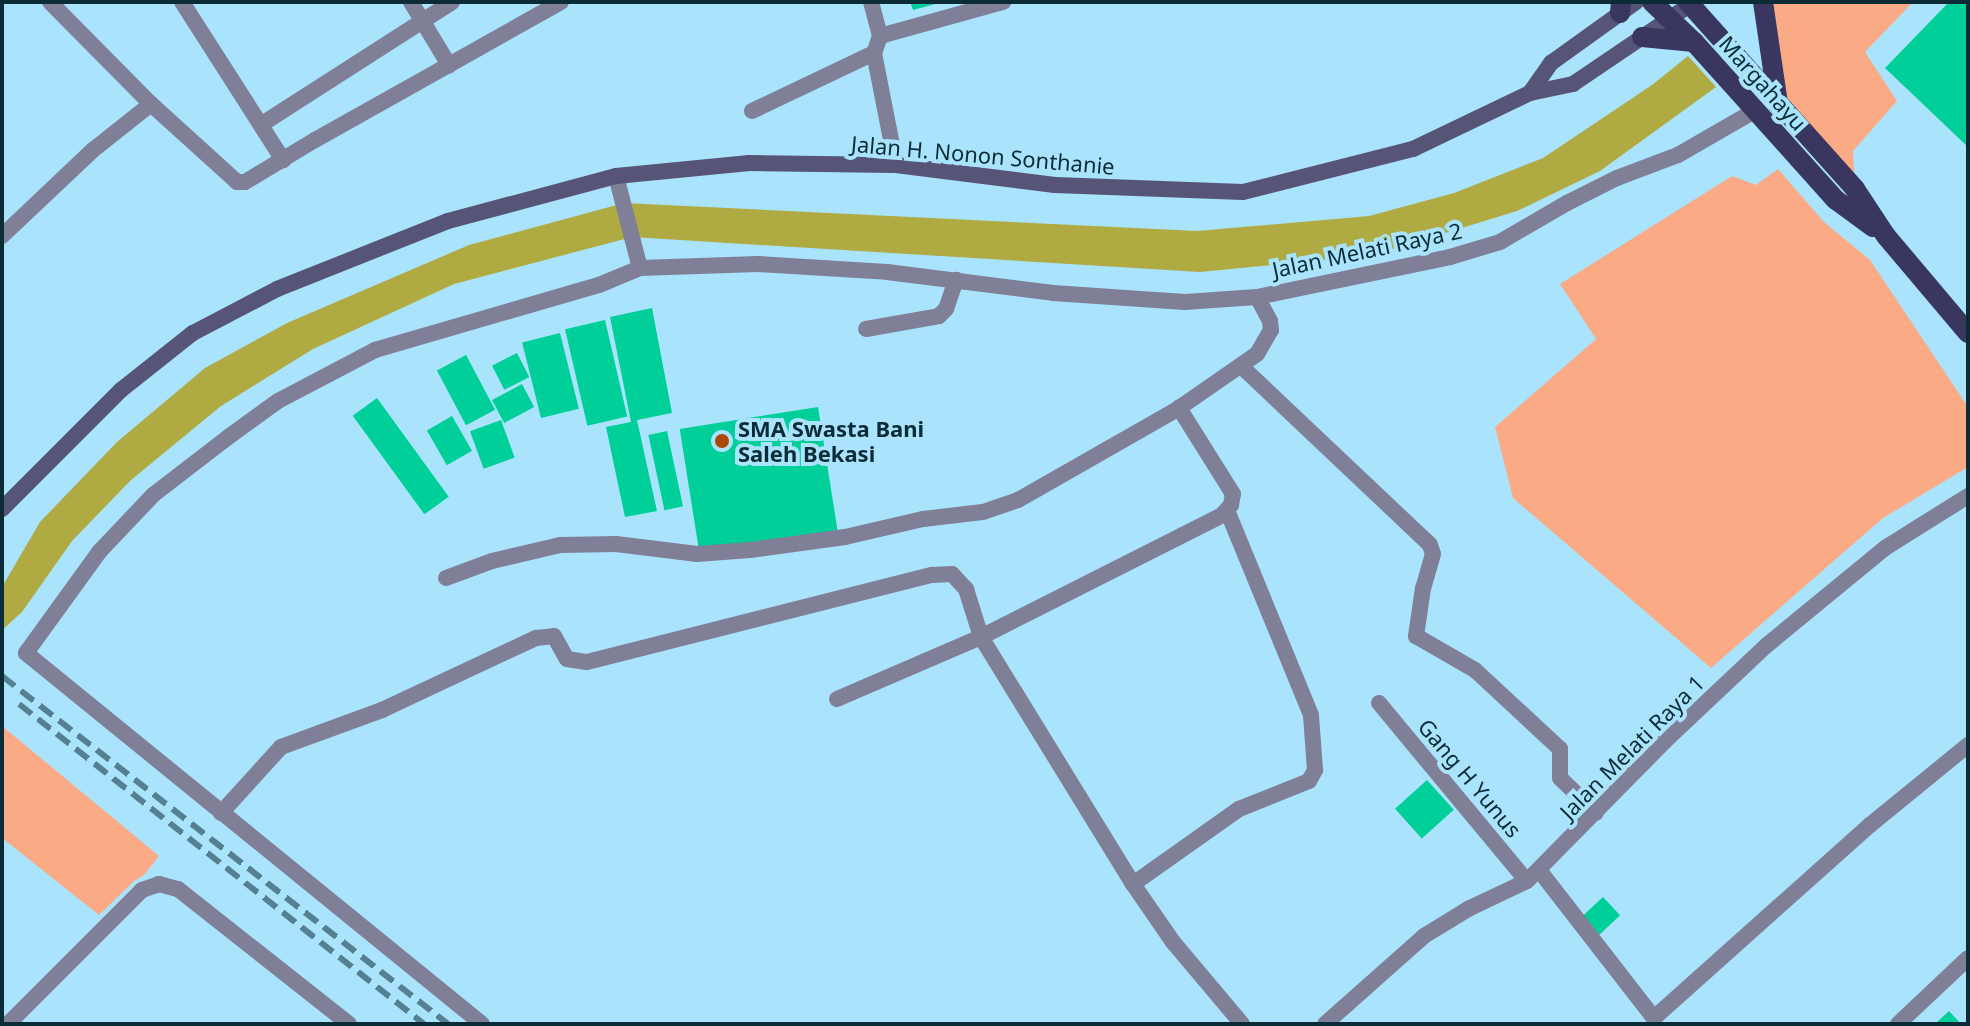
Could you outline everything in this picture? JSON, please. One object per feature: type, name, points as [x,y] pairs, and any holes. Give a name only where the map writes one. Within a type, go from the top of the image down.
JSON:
[{"type":"main road","name":"Margahayu","points":[[1652,2],[1694,42],[1836,200],[1886,236]]},
{"type":"main road","points":[[1763,2],[1778,104]]},
{"type":"main road","points":[[1691,3],[1855,189],[1886,236],[1968,333]]},
{"type":"main road","points":[[1642,37],[1694,42]]},
{"type":"street","points":[[50,2],[151,104],[237,182],[245,182],[561,2]]},
{"type":"street","points":[[182,2],[283,160]]},
{"type":"street","points":[[411,2],[449,65]]},
{"type":"street","points":[[262,124],[452,2]]},
{"type":"street","points":[[871,2],[880,36],[874,53],[896,165]]},
{"type":"street","points":[[880,36],[1003,2]]},
{"type":"street","points":[[1530,93],[1573,84],[1691,3]]},
{"type":"street","points":[[1530,93],[1551,63],[1626,6]]},
{"type":"street","points":[[752,111],[874,53]]},
{"type":"street","name":"Jalan H. Nonon Sonthanie","points":[[2,509],[121,390],[193,333],[277,289],[448,221],[616,176],[749,163],[896,165],[1055,185],[1243,192],[1413,149],[1530,93]]},
{"type":"street","points":[[2,236],[84,158],[151,104]]},
{"type":"street","name":"Jalan Melati Raya 2","points":[[640,268],[758,264],[956,280],[1053,293],[1185,302],[1257,297],[1450,257],[1500,242],[1617,178],[1678,155],[1756,110]]},
{"type":"street","points":[[482,1024],[26,653],[99,552],[153,495],[278,401],[375,350],[599,285],[640,268],[616,176]]},
{"type":"street","points":[[866,329],[939,316],[946,309],[956,280]]},
{"type":"street","points":[[446,578],[492,561],[560,545],[616,544],[697,554],[750,550],[845,537],[923,519],[983,512],[1045,487],[1179,408],[1257,354],[1269,338],[1270,321],[1257,297]]},
{"type":"street","points":[[1241,366],[1430,545],[1433,554],[1416,636],[1475,670],[1560,749],[1560,778],[1596,813]]},
{"type":"street","points":[[837,699],[981,637],[1227,510],[1233,494],[1179,408]]},
{"type":"street","name":"Jalan Melati Raya 1","points":[[1325,1024],[1424,936],[1468,909],[1533,876],[1767,645],[1885,548],[1968,496]]},
{"type":"street","points":[[1133,884],[1239,809],[1309,781],[1315,770],[1311,715],[1227,510]]},
{"type":"street","points":[[221,813],[281,747],[382,710],[536,638],[554,636],[567,659],[587,662],[947,574],[956,576],[966,589],[981,637],[1133,884],[1173,942],[1242,1024]]},
{"type":"street","name":"Gang H Yunus","points":[[1379,703],[1654,1018],[1870,825],[1968,745]]},
{"type":"street","points":[[18,1020],[142,890],[159,884],[178,889],[349,1024]]},
{"type":"street","points":[[1898,1024],[1968,958]]},
{"type":"shaded area","points":[[1763,2],[1913,2],[1865,52],[1897,101],[1853,151],[1855,189],[1778,104]]},
{"type":"shaded area","points":[[1688,56],[1716,87],[1600,171],[1517,211],[1374,255],[1200,272],[632,237],[454,284],[313,349],[221,406],[131,480],[72,541],[22,612],[2,630],[2,587],[40,522],[117,442],[205,368],[287,323],[469,245],[624,203],[1197,231],[1369,216],[1454,193],[1543,158],[1652,85]]},
{"type":"shaded area","points":[[1778,169],[1824,222],[1870,260],[1968,407],[1968,467],[1883,518],[1711,668],[1513,498],[1495,427],[1596,339],[1560,284],[1732,176],[1756,185]]},
{"type":"shaded area","points":[[2,726],[159,856],[144,875],[99,915],[2,838]]},
{"type":"building","points":[[910,2],[939,2],[939,3],[913,10]]},
{"type":"building","points":[[1949,2],[1968,2],[1968,147],[1885,68]]},
{"type":"building","points":[[652,308],[672,413],[637,420],[657,511],[625,517],[606,427],[631,422],[610,317]]},
{"type":"building","points":[[605,320],[627,416],[587,426],[565,329]]},
{"type":"building","points":[[560,333],[579,409],[541,418],[522,342]]},
{"type":"building","points":[[517,353],[529,377],[504,390],[492,366]]},
{"type":"building","points":[[466,355],[495,410],[466,425],[437,370]]},
{"type":"building","points":[[522,384],[534,407],[504,423],[492,400]]},
{"type":"building","points":[[377,398],[449,497],[424,514],[353,416]]},
{"type":"building","name":"SMA Swasta Bani Saleh Bekasi","points":[[818,407],[838,530],[699,552],[680,429]]},
{"type":"building","points":[[452,416],[472,451],[447,465],[427,431]]},
{"type":"building","points":[[501,420],[515,458],[484,469],[470,431]]},
{"type":"building","points":[[667,431],[683,506],[664,510],[648,435]]},
{"type":"building","points":[[1427,780],[1454,810],[1422,838],[1395,809]]},
{"type":"building","points":[[1603,897],[1620,915],[1600,934],[1583,916]]},
{"type":"building","points":[[1949,1011],[1961,1024],[1935,1024]]},
{"type":"railway","points":[[2,676],[448,1024]]},
{"type":"railway","points":[[19,704],[424,1024]]},
{"type":"place","name":"SMA Swasta Bani Saleh Bekasi","points":[[722,441]]}]
